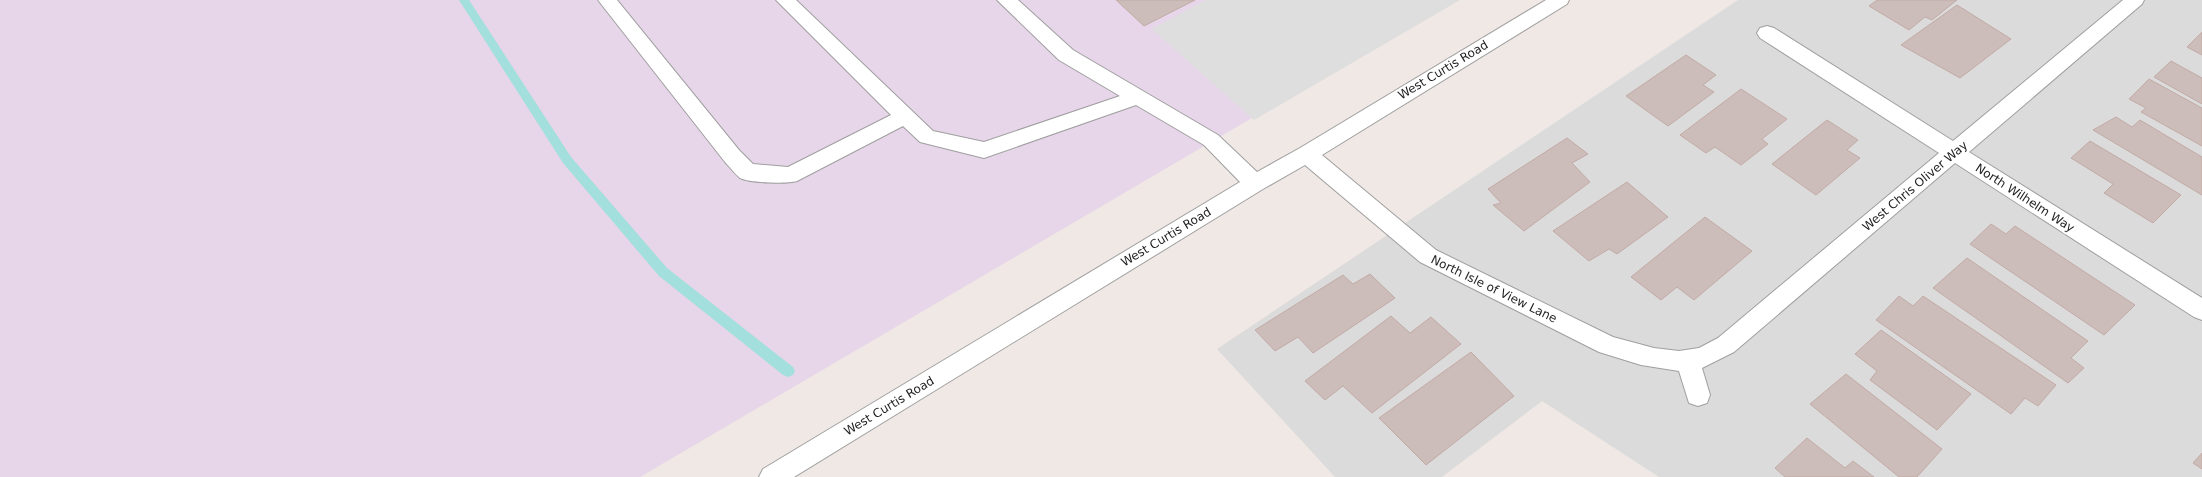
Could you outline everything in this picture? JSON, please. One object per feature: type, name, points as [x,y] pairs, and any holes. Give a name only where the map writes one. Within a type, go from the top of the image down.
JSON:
[{"type":"street","points":[[607,0],[732,156],[748,172],[790,176],[906,116]]},
{"type":"street","points":[[785,0],[927,137],[984,150],[1138,97]]},
{"type":"street","points":[[1006,0],[1066,55],[1211,140],[1255,182]]},
{"type":"street","name":"West Curtis Road","points":[[772,477],[1255,182],[1307,154],[1560,0]]},
{"type":"street","name":"West Chris Oliver Way","points":[[1688,361],[1702,358],[1726,345],[2135,0]]},
{"type":"street","name":"North Wilhelm Way","points":[[1767,33],[2202,310]]},
{"type":"street","name":"North Isle of View Lane","points":[[1307,154],[1428,256],[1607,345],[1634,354],[1688,361]]},
{"type":"street","points":[[1688,361],[1698,395]]},
{"type":"shaded area","points":[[0,0],[1453,0],[640,477],[0,477]]},
{"type":"shaded area","points":[[1206,0],[1460,0],[1254,120],[1152,29]]},
{"type":"shaded area","points":[[1738,0],[2202,0],[2202,477],[1659,477],[1542,401],[1442,477],[1335,477],[1217,349]]},
{"type":"building","points":[[1116,0],[1195,0],[1144,26]]},
{"type":"building","points":[[1877,0],[1957,0],[1932,20],[1925,17],[1909,30],[1869,6]]},
{"type":"building","points":[[1957,5],[2011,39],[1960,78],[1901,45]]},
{"type":"building","points":[[2202,32],[2202,55],[2187,47]]},
{"type":"building","points":[[1686,55],[1716,75],[1703,85],[1714,92],[1668,126],[1626,96]]},
{"type":"building","points":[[2171,61],[2202,78],[2202,104],[2154,77]]},
{"type":"building","points":[[2149,79],[2202,108],[2202,146],[2141,112],[2146,108],[2129,99]]},
{"type":"building","points":[[1741,89],[1787,119],[1762,139],[1768,144],[1741,165],[1715,147],[1706,153],[1680,135]]},
{"type":"building","points":[[2116,117],[2132,127],[2140,120],[2202,157],[2202,195],[2093,130]]},
{"type":"building","points":[[1827,120],[1858,140],[1847,150],[1860,158],[1816,195],[1772,164]]},
{"type":"building","points":[[1567,138],[1588,154],[1572,163],[1590,182],[1524,231],[1493,205],[1501,203],[1488,189]]},
{"type":"building","points":[[2090,141],[2181,195],[2153,223],[2104,193],[2113,184],[2071,158]]},
{"type":"building","points":[[1627,182],[1668,217],[1617,254],[1609,249],[1589,261],[1553,231]]},
{"type":"building","points":[[1705,217],[1752,251],[1694,300],[1677,287],[1661,300],[1631,277]]},
{"type":"building","points":[[1991,224],[2006,234],[2015,226],[2135,305],[2104,335],[1970,244]]},
{"type":"building","points":[[1967,258],[2088,341],[2071,358],[2084,368],[2068,383],[1933,288]]},
{"type":"building","points":[[1370,274],[1395,298],[1313,353],[1298,337],[1275,351],[1255,330],[1343,275],[1353,284]]},
{"type":"building","points":[[1899,296],[1913,306],[1923,296],[2056,385],[2038,406],[2025,398],[2011,414],[1876,320]]},
{"type":"building","points":[[1391,316],[1410,333],[1431,317],[1461,344],[1372,413],[1343,386],[1325,400],[1305,381]]},
{"type":"building","points":[[1881,330],[1971,394],[1937,430],[1870,380],[1877,371],[1855,354]]},
{"type":"building","points":[[1471,352],[1514,396],[1426,465],[1379,418]]},
{"type":"building","points":[[1846,374],[1942,449],[1917,477],[1899,477],[1810,404]]},
{"type":"building","points":[[1807,438],[1845,468],[1853,461],[1874,477],[1785,477],[1775,468]]},
{"type":"building","points":[[2202,453],[2202,469],[2193,463]]},
{"type":"waterway","points":[[464,0],[567,160],[663,272],[788,371]]}]
